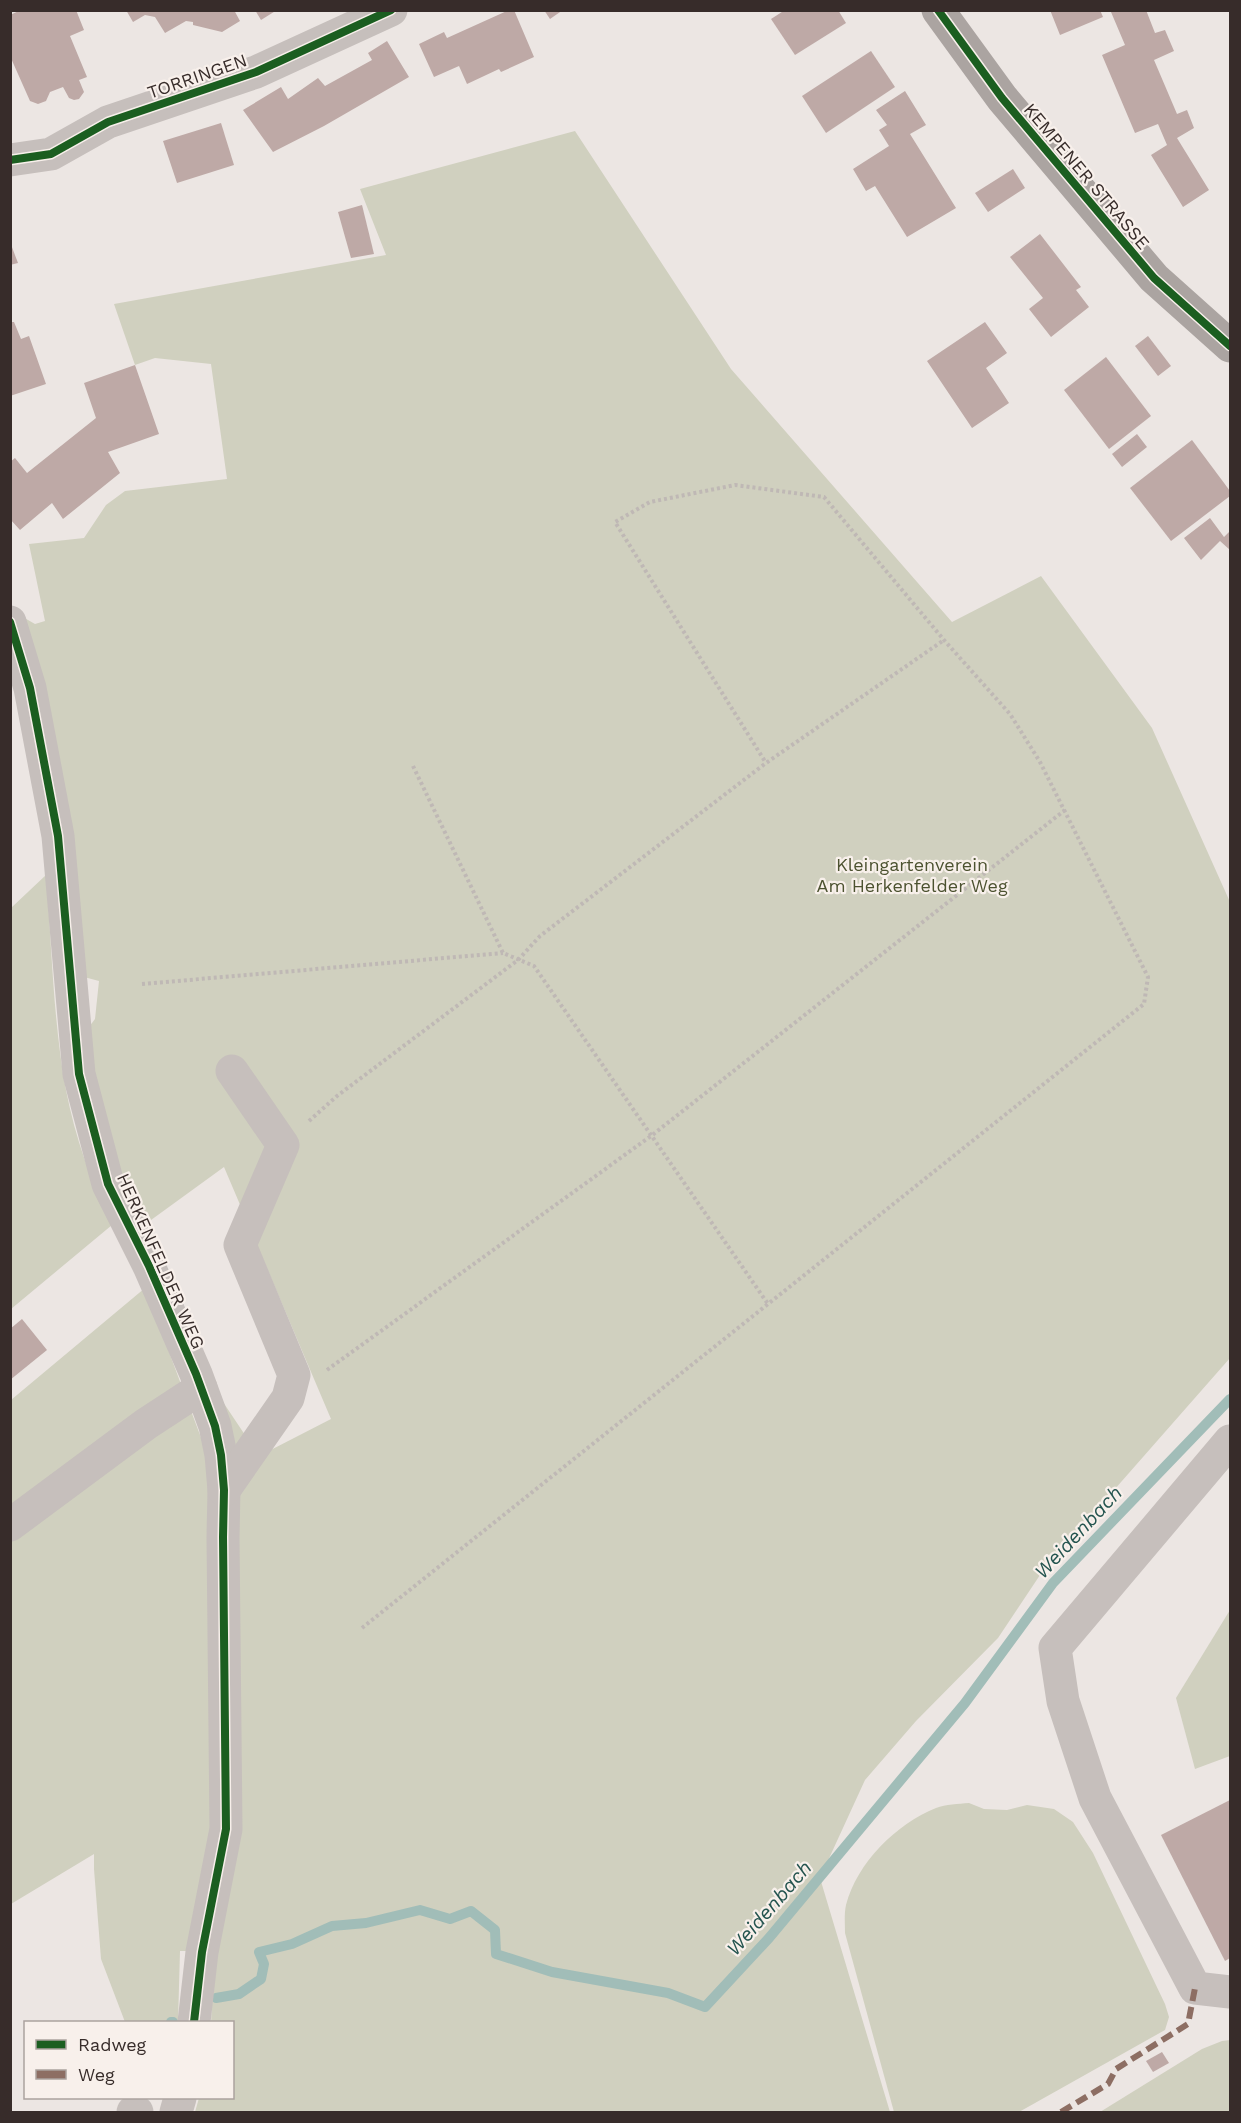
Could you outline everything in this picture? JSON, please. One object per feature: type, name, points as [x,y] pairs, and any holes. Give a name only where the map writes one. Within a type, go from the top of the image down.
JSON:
[{"type":"main road","name":"KEMPENER STRASSE","points":[[938,10],[1002,98],[1149,273],[1230,346]]},
{"type":"street","name":"TORRINGEN","points":[[10,160],[51,154],[108,122],[256,72],[391,10]]},
{"type":"street","name":"HERKENFELDER WEG","points":[[10,622],[30,688],[58,836],[79,1074],[88,1114],[108,1184],[149,1266],[201,1388],[215,1426],[221,1455],[224,1490],[226,1829],[202,1952],[194,2021]]},
{"type":"street","points":[[224,1490],[288,1398],[294,1375],[240,1245],[283,1145],[232,1071]]},
{"type":"street","points":[[10,1525],[146,1424],[201,1388]]},
{"type":"street","points":[[1230,1441],[1055,1648],[1063,1701],[1095,1798],[1195,1988],[1230,1992]]},
{"type":"path","points":[[362,1628],[1144,1004],[1148,977],[1040,762],[1010,714],[944,640],[824,497],[735,485],[650,502],[615,522],[766,763]]},
{"type":"path","points":[[283,1145],[337,1096],[518,960],[540,936],[766,763],[944,640]]},
{"type":"path","points":[[413,766],[502,952]]},
{"type":"path","points":[[288,1398],[651,1136],[1065,810]]},
{"type":"path","points":[[142,984],[502,952],[534,966],[768,1304]]},
{"type":"green space","name":"Kleingartenverein Am Herkenfelder Weg","points":[[575,131],[731,369],[952,622],[1041,576],[1152,728],[1230,902],[1230,1358],[1042,1572],[998,1638],[916,1721],[865,1780],[820,1878],[890,2112],[195,2112],[199,2099],[234,2099],[234,2021],[211,2021],[215,1956],[215,1390],[259,1456],[331,1419],[224,1167],[140,1228],[119,1183],[83,1035],[95,1019],[99,981],[84,977],[21,616],[35,624],[45,621],[29,544],[84,538],[106,505],[125,491],[227,479],[211,364],[155,358],[135,365],[114,304],[386,255],[360,189]]},
{"type":"green space","points":[[46,875],[56,1011],[66,1090],[84,1159],[112,1225],[11,1309],[11,908]]},
{"type":"green space","points":[[145,1288],[209,1459],[215,1821],[191,1951],[180,1951],[178,2021],[125,2021],[101,1959],[94,1854],[11,1904],[11,1400]]},
{"type":"green space","points":[[1230,1610],[1230,1756],[1195,1769],[1176,1698]]},
{"type":"green space","points":[[969,1803],[984,1809],[1007,1810],[1027,1805],[1054,1809],[1073,1822],[1093,1853],[1165,2004],[1169,2017],[1165,2030],[1019,2112],[894,2112],[845,1933],[846,1905],[859,1874],[880,1847],[893,1835],[921,1815],[936,1808]]},
{"type":"green space","points":[[1230,2040],[1230,2112],[1100,2112],[1202,2049]]},
{"type":"building","points":[[21,10],[76,10],[84,30],[70,36],[87,77],[79,80],[84,92],[79,99],[69,98],[63,87],[50,92],[46,101],[38,104],[30,101],[10,56],[10,15]]},
{"type":"building","points":[[126,10],[234,10],[240,21],[222,32],[186,21],[165,33],[155,17],[145,15],[133,22]]},
{"type":"building","points":[[255,10],[277,10],[261,20]]},
{"type":"building","points":[[509,10],[514,10],[534,57],[501,72],[499,69],[467,84],[459,66],[434,77],[419,44],[444,32],[447,38]]},
{"type":"building","points":[[544,10],[563,10],[550,19]]},
{"type":"building","points":[[785,10],[838,10],[846,23],[795,55],[771,19]]},
{"type":"building","points":[[1050,10],[1100,10],[1103,17],[1060,35]]},
{"type":"building","points":[[1146,10],[1155,33],[1165,30],[1174,51],[1154,60],[1177,114],[1187,110],[1194,128],[1177,138],[1209,190],[1183,207],[1151,155],[1167,145],[1158,124],[1135,133],[1102,55],[1125,45],[1111,12]]},
{"type":"building","points":[[387,41],[409,77],[324,126],[273,152],[243,110],[281,87],[288,99],[318,78],[325,86],[372,60],[368,53]]},
{"type":"building","points":[[871,51],[895,87],[826,133],[802,96]]},
{"type":"building","points":[[905,91],[926,125],[910,134],[956,208],[907,237],[875,186],[866,191],[853,169],[889,146],[879,130],[887,125],[876,110]]},
{"type":"building","points":[[221,123],[234,165],[177,183],[163,141]]},
{"type":"building","points":[[1013,169],[1025,188],[988,212],[975,193]]},
{"type":"building","points":[[362,205],[374,254],[351,258],[338,212]]},
{"type":"building","points":[[1040,234],[1081,287],[1076,290],[1089,307],[1051,337],[1029,309],[1043,298],[1010,257]]},
{"type":"building","points":[[10,242],[18,263],[10,265]]},
{"type":"building","points":[[10,322],[14,322],[21,339],[29,336],[46,384],[10,396]]},
{"type":"building","points":[[985,322],[1007,353],[986,368],[1009,403],[972,428],[927,361]]},
{"type":"building","points":[[1148,336],[1171,366],[1158,376],[1135,346]]},
{"type":"building","points":[[1106,357],[1151,416],[1109,449],[1064,390]]},
{"type":"building","points":[[135,365],[159,434],[108,452],[120,473],[63,519],[52,503],[20,530],[10,519],[10,462],[15,458],[27,473],[96,418],[84,383]]},
{"type":"building","points":[[1137,434],[1147,447],[1122,467],[1112,454]]},
{"type":"building","points":[[1192,440],[1230,491],[1230,496],[1171,541],[1130,488]]},
{"type":"building","points":[[1210,518],[1224,537],[1230,531],[1230,550],[1220,541],[1201,560],[1184,538]]},
{"type":"building","points":[[22,1319],[47,1350],[10,1380],[10,1329]]},
{"type":"building","points":[[1230,1800],[1230,1958],[1225,1961],[1161,1835]]},
{"type":"building","points":[[1162,2052],[1169,2063],[1153,2072],[1146,2061]]},
{"type":"waterway","name":"Weidenbach","points":[[216,1998],[239,1994],[261,1979],[264,1964],[259,1952],[292,1944],[332,1926],[366,1923],[420,1910],[450,1919],[471,1911],[495,1930],[496,1954],[552,1972],[668,1993],[705,2007],[769,1938],[965,1703],[1053,1583],[1230,1399]]},
{"type":"marked path","points":[[1061,2112],[1108,2084],[1116,2069],[1188,2024],[1195,1988]]},
{"type":"cycle path","points":[[10,160],[51,154],[108,122],[256,72],[391,10]]},
{"type":"cycle path","points":[[938,10],[1002,98],[1154,278],[1230,346]]},
{"type":"cycle path","points":[[10,622],[30,688],[58,836],[79,1074],[108,1184],[149,1266],[196,1374],[215,1426],[221,1455],[224,1490],[226,1829],[202,1952],[194,2021]]}]
